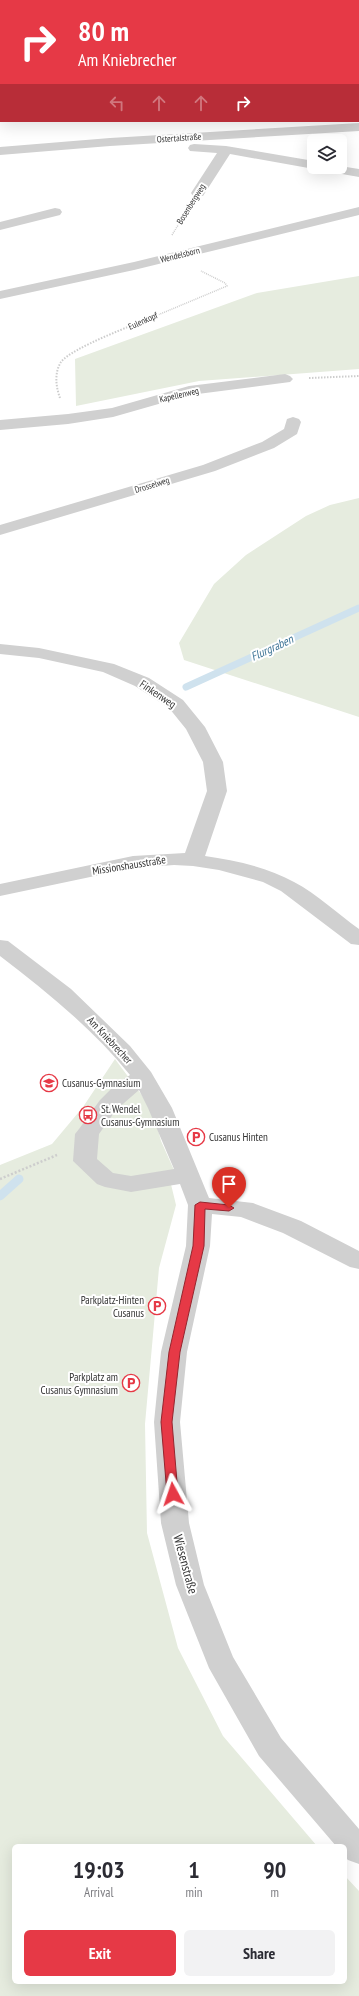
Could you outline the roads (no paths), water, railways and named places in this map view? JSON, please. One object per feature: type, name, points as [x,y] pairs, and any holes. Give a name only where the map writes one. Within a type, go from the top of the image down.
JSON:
[{"type":"street","name":"Ostertalstraße","points":[[0,151],[110,142],[359,127]]},
{"type":"street","points":[[110,142],[120,146],[226,150],[307,164]]},
{"type":"street","name":"Bosenbergweg","points":[[198,193],[226,150]]},
{"type":"street","points":[[347,171],[359,173]]},
{"type":"street","name":"Wendelsborn","points":[[0,295],[173,257],[359,211]]},
{"type":"street","points":[[0,226],[55,212]]},
{"type":"street","name":"Kapellenweg","points":[[0,425],[68,419],[113,412],[189,391],[285,379]]},
{"type":"street","name":"Drosselweg","points":[[0,530],[209,468],[278,440],[291,431],[293,422]]},
{"type":"street","name":"Finkenweg","points":[[0,649],[39,653],[108,668],[142,682],[176,704],[195,727],[213,762],[217,791],[194,860]]},
{"type":"street","name":"Missionshausstraße","points":[[0,890],[133,862],[174,858],[194,860],[247,871],[276,881],[288,887],[359,939]]},
{"type":"street","name":"Am Kniebrecher","points":[[0,946],[45,979],[82,1012],[117,1046],[143,1077],[160,1108],[200,1205]]},
{"type":"street","points":[[143,1077],[123,1090],[108,1105],[87,1134],[85,1161],[104,1179],[131,1184],[188,1175]]},
{"type":"street","points":[[200,1205],[244,1209],[292,1227],[359,1261]]},
{"type":"street","name":"Wiesenstraße","points":[[200,1205],[198,1246],[174,1352],[167,1422],[177,1531],[190,1585],[219,1660],[270,1747],[359,1851]]},
{"type":"waterway","name":"Flurgraben","points":[[186,687],[359,608]]},
{"type":"waterway","points":[[0,1196],[19,1179]]},
{"type":"place","name":"Cusanus-Gymnasium","points":[[49,1083]]},
{"type":"place","name":"St. Wendel Cusanus-Gymnasium","points":[[88,1115]]},
{"type":"place","name":"Cusanus Hinten","points":[[196,1137]]},
{"type":"place","name":"Parkplatz-Hinten Cusanus","points":[[157,1306]]},
{"type":"place","name":"Parkplatz am Cusanus Gymnasium","points":[[131,1383]]}]
